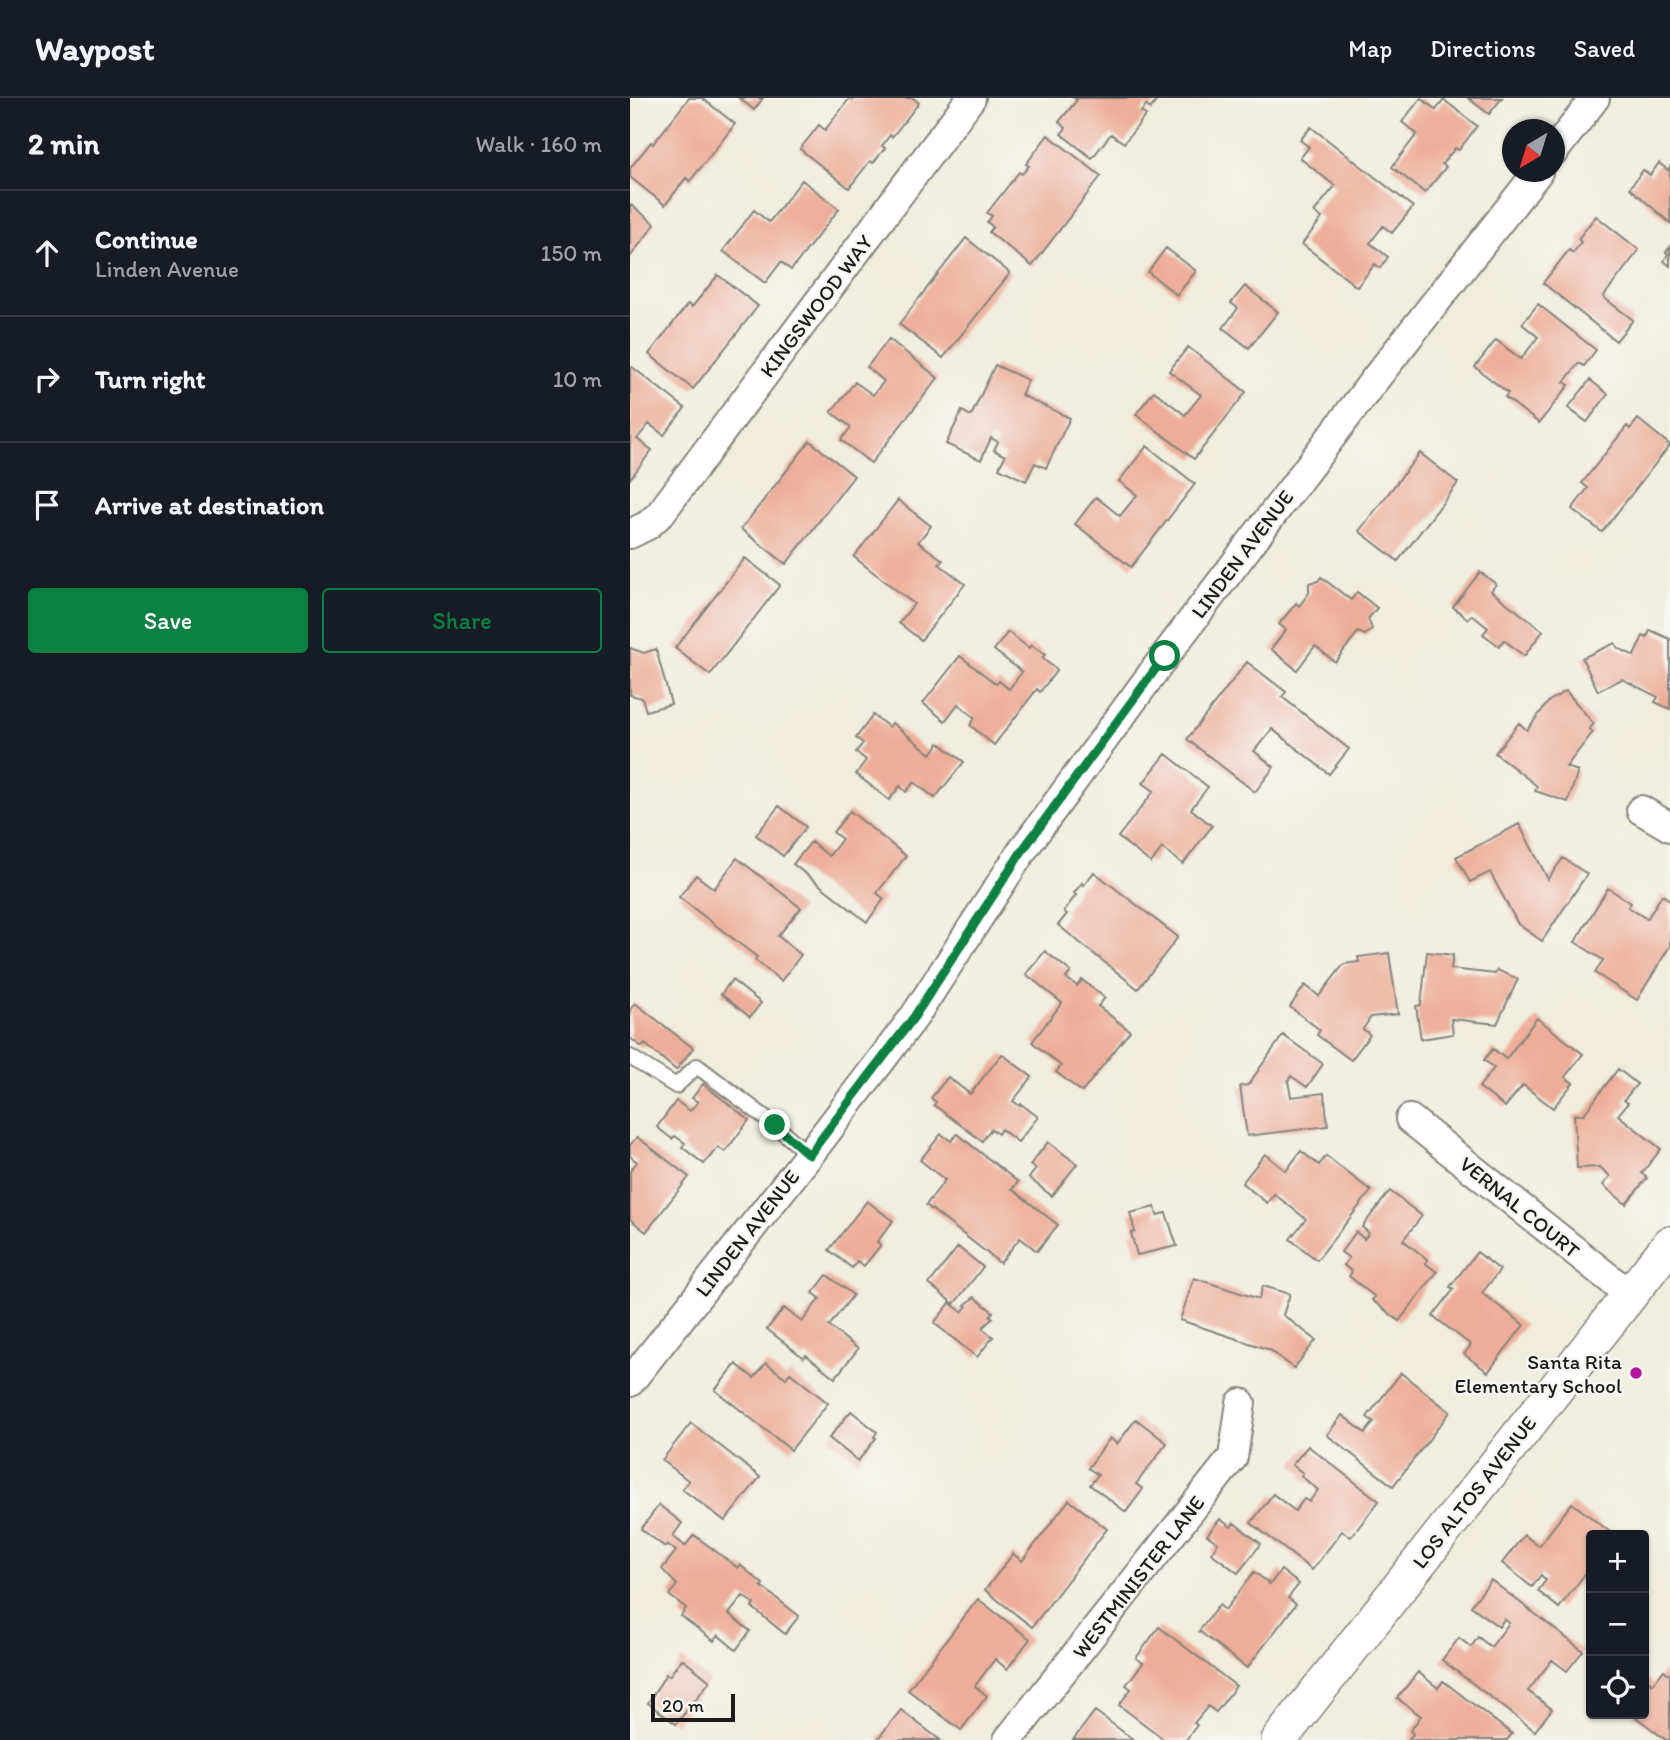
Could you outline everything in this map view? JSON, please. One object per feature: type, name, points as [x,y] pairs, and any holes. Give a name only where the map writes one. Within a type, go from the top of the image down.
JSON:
[{"type":"street","name":"KINGSWOOD WAY","points":[[630,534],[648,525],[660,513],[971,98]]},
{"type":"street","points":[[1565,137],[1595,98]]},
{"type":"street","name":"LINDEN AVENUE","points":[[630,1382],[914,1017],[1022,851],[1157,667],[1376,378],[1530,182]]},
{"type":"street","points":[[1641,810],[1670,827]]},
{"type":"street","name":"VERNAL COURT","points":[[1410,1119],[1630,1295]]},
{"type":"street","name":"LOS ALTOS AVENUE","points":[[1279,1740],[1670,1244]]},
{"type":"street","name":"WESTMINISTER LANE","points":[[1008,1740],[1233,1457],[1241,1403]]},
{"type":"lane","points":[[630,1057],[676,1086],[696,1066],[775,1125],[809,1155]]},
{"type":"building","points":[[689,98],[702,98],[735,124],[690,181],[686,178],[665,205],[630,177],[630,168],[651,142],[653,144]]},
{"type":"building","points":[[739,98],[763,98],[754,110]]},
{"type":"building","points":[[850,98],[913,98],[919,103],[892,137],[890,135],[882,146],[885,148],[873,163],[870,161],[849,188],[800,149],[819,125],[825,130]]},
{"type":"building","points":[[1074,98],[1159,98],[1150,109],[1146,105],[1141,112],[1146,115],[1124,143],[1111,134],[1092,158],[1061,134],[1066,128],[1059,122],[1077,100]]},
{"type":"building","points":[[1421,98],[1436,110],[1444,100],[1477,126],[1459,150],[1455,148],[1442,164],[1446,167],[1425,193],[1392,167],[1417,134],[1402,122]]},
{"type":"building","points":[[1468,98],[1502,98],[1489,114]]},
{"type":"building","points":[[1311,127],[1413,207],[1392,233],[1383,226],[1370,243],[1388,257],[1380,268],[1375,264],[1357,287],[1302,244],[1322,218],[1314,212],[1335,186],[1300,158],[1309,147],[1300,140]]},
{"type":"building","points":[[1048,135],[1101,176],[1032,266],[989,232],[993,227],[987,222],[992,216],[987,213],[1019,172],[1022,174],[1029,166],[1026,164]]},
{"type":"building","points":[[1659,163],[1668,170],[1670,167],[1670,223],[1630,188],[1643,170],[1650,175]]},
{"type":"building","points":[[802,180],[839,209],[791,270],[781,262],[765,283],[723,251],[754,210],[769,222]]},
{"type":"building","points":[[630,204],[655,224],[630,257]]},
{"type":"building","points":[[1596,216],[1639,250],[1603,297],[1633,320],[1616,341],[1543,283],[1569,250],[1573,253],[1581,242],[1578,239]]},
{"type":"building","points":[[966,238],[1010,273],[943,358],[899,324]]},
{"type":"building","points":[[1670,247],[1670,266],[1664,261]]},
{"type":"building","points":[[1166,248],[1196,271],[1177,295],[1148,272]]},
{"type":"building","points":[[718,275],[758,306],[693,389],[649,354],[688,304],[692,307]]},
{"type":"building","points":[[1245,286],[1278,312],[1249,348],[1223,328],[1238,308],[1231,303]]},
{"type":"building","points":[[1538,304],[1596,350],[1584,366],[1579,363],[1564,382],[1569,385],[1539,423],[1505,397],[1508,393],[1475,367],[1496,340],[1521,359],[1538,337],[1522,324]]},
{"type":"building","points":[[889,339],[938,378],[871,463],[841,440],[851,427],[831,412],[855,382],[873,395],[884,381],[867,367]]},
{"type":"building","points":[[1188,347],[1246,392],[1194,459],[1136,414],[1154,391],[1185,415],[1201,395],[1169,371]]},
{"type":"building","points":[[995,365],[1028,380],[1021,395],[1070,418],[1046,468],[1035,463],[1026,481],[999,468],[1005,456],[994,450],[998,442],[991,438],[981,460],[946,444],[962,411],[971,416]]},
{"type":"building","points":[[632,367],[685,408],[664,435],[649,424],[637,439],[652,450],[630,479],[630,369]]},
{"type":"building","points":[[1590,380],[1608,394],[1587,422],[1568,408]]},
{"type":"building","points":[[1638,419],[1670,445],[1602,532],[1572,509],[1588,488],[1582,483],[1627,426],[1630,429]]},
{"type":"building","points":[[810,441],[854,476],[786,564],[741,529]]},
{"type":"building","points":[[1147,446],[1195,484],[1131,567],[1075,524],[1096,497],[1120,516],[1137,495],[1119,481]]},
{"type":"building","points":[[1420,453],[1458,483],[1398,561],[1359,531]]},
{"type":"building","points":[[898,500],[931,526],[918,542],[943,560],[939,564],[965,584],[921,640],[899,623],[914,604],[854,557]]},
{"type":"building","points":[[745,558],[780,585],[710,675],[675,648]]},
{"type":"building","points":[[1480,572],[1496,584],[1491,591],[1543,631],[1524,656],[1504,640],[1499,646],[1483,634],[1488,628],[1472,615],[1468,619],[1453,607]]},
{"type":"building","points":[[1321,577],[1351,600],[1357,592],[1377,608],[1368,619],[1372,629],[1365,635],[1358,632],[1335,662],[1315,646],[1297,670],[1271,649],[1286,630],[1279,624],[1296,603],[1299,606],[1309,593],[1309,583],[1318,581]]},
{"type":"building","points":[[1650,630],[1670,639],[1670,709],[1655,702],[1658,697],[1622,679],[1598,691],[1582,658],[1615,643],[1618,648],[1634,656],[1643,636],[1647,638]]},
{"type":"building","points":[[1008,632],[1029,648],[1031,645],[1045,655],[1042,658],[1057,670],[1040,692],[1037,689],[994,745],[970,725],[975,718],[958,704],[945,721],[923,703],[960,656],[996,684],[999,681],[1009,689],[1022,672],[994,650]]},
{"type":"building","points":[[630,648],[644,653],[656,649],[671,704],[646,711],[642,698],[630,695]]},
{"type":"building","points":[[1247,662],[1286,692],[1282,697],[1349,749],[1329,774],[1272,729],[1254,751],[1274,767],[1255,792],[1187,739]]},
{"type":"building","points":[[1566,691],[1594,724],[1589,729],[1593,732],[1566,767],[1578,771],[1568,802],[1535,791],[1537,786],[1495,753],[1519,723],[1527,730],[1549,701]]},
{"type":"building","points":[[873,715],[889,727],[892,723],[931,754],[939,743],[964,762],[935,798],[914,782],[906,792],[900,786],[889,800],[856,774],[866,760],[856,752],[863,743],[856,738]]},
{"type":"building","points":[[1166,754],[1208,787],[1191,809],[1212,826],[1183,864],[1162,848],[1151,863],[1118,837],[1154,791],[1143,783]]},
{"type":"building","points":[[779,806],[806,827],[783,856],[756,835]]},
{"type":"building","points":[[850,811],[906,856],[877,893],[884,899],[867,922],[793,864],[811,842],[829,856],[842,839],[833,832]]},
{"type":"building","points":[[1519,824],[1548,879],[1563,858],[1587,874],[1542,941],[1518,924],[1490,872],[1470,882],[1456,857]]},
{"type":"building","points":[[737,858],[801,908],[778,936],[801,955],[781,981],[755,960],[757,957],[679,897],[696,875],[714,889]]},
{"type":"building","points":[[1094,872],[1178,937],[1138,989],[1058,925],[1067,914],[1064,911],[1076,895],[1074,893]]},
{"type":"building","points":[[1608,888],[1631,903],[1628,907],[1647,919],[1662,895],[1670,900],[1670,946],[1637,1000],[1595,973],[1603,960],[1575,942]]},
{"type":"building","points":[[1045,951],[1071,972],[1066,978],[1077,986],[1082,980],[1105,998],[1098,1006],[1130,1031],[1082,1092],[1056,1072],[1061,1066],[1032,1042],[1062,1003],[1026,974]]},
{"type":"building","points":[[1427,952],[1453,955],[1451,969],[1495,974],[1497,970],[1518,979],[1497,1024],[1451,1019],[1453,1034],[1421,1039],[1416,1006],[1421,1005]]},
{"type":"building","points":[[1389,953],[1398,1014],[1371,1017],[1363,1029],[1370,1035],[1351,1060],[1317,1035],[1320,1030],[1290,1007],[1305,985],[1319,996],[1344,964],[1359,962],[1358,957]]},
{"type":"building","points":[[732,980],[761,1003],[750,1017],[721,994]]},
{"type":"building","points":[[635,1003],[693,1048],[676,1070],[645,1044],[642,1047],[630,1038],[630,1010]]},
{"type":"building","points":[[1537,1018],[1583,1054],[1565,1077],[1573,1083],[1553,1108],[1523,1085],[1505,1107],[1479,1087],[1494,1068],[1484,1060],[1493,1049],[1506,1059]]},
{"type":"building","points":[[1283,1035],[1323,1064],[1307,1087],[1291,1076],[1288,1081],[1291,1097],[1324,1093],[1328,1126],[1247,1136],[1240,1086],[1248,1085]]},
{"type":"building","points":[[1002,1054],[1032,1077],[1013,1101],[1038,1117],[1018,1142],[1001,1129],[998,1134],[991,1129],[982,1141],[934,1105],[936,1102],[931,1098],[948,1077],[970,1094]]},
{"type":"building","points":[[1618,1069],[1637,1084],[1624,1100],[1628,1103],[1618,1115],[1661,1149],[1642,1173],[1647,1178],[1626,1204],[1603,1185],[1610,1176],[1600,1167],[1577,1168],[1574,1115],[1584,1114]]},
{"type":"building","points":[[703,1084],[749,1120],[725,1152],[718,1147],[704,1164],[682,1147],[685,1143],[675,1136],[672,1139],[657,1127],[676,1101],[690,1111],[698,1102],[692,1098]]},
{"type":"building","points":[[941,1134],[951,1141],[957,1134],[1018,1182],[1012,1189],[1058,1225],[1037,1251],[1020,1238],[1000,1263],[926,1205],[945,1180],[920,1160]]},
{"type":"building","points":[[637,1137],[689,1177],[646,1232],[630,1219],[630,1171],[637,1162],[630,1156],[630,1145]]},
{"type":"building","points":[[1048,1142],[1077,1164],[1052,1196],[1029,1178],[1036,1169],[1030,1165]]},
{"type":"building","points":[[1301,1151],[1319,1165],[1326,1156],[1371,1191],[1317,1260],[1290,1239],[1306,1219],[1274,1194],[1267,1203],[1242,1183],[1265,1154],[1286,1171]]},
{"type":"building","points":[[1390,1191],[1422,1216],[1403,1240],[1428,1260],[1425,1263],[1437,1272],[1399,1321],[1372,1300],[1375,1297],[1349,1276],[1352,1272],[1344,1265],[1349,1258],[1341,1252],[1356,1232],[1364,1239],[1369,1233],[1362,1227]]},
{"type":"building","points":[[867,1201],[893,1221],[877,1242],[881,1245],[864,1266],[857,1261],[852,1268],[829,1250]]},
{"type":"building","points":[[1155,1207],[1157,1215],[1166,1213],[1177,1246],[1137,1255],[1131,1233],[1135,1232],[1130,1213]]},
{"type":"building","points":[[958,1247],[983,1267],[954,1304],[929,1284]]},
{"type":"building","points":[[1477,1252],[1500,1270],[1482,1293],[1524,1325],[1488,1372],[1464,1354],[1471,1345],[1433,1316],[1454,1289],[1450,1287]]},
{"type":"building","points":[[827,1275],[853,1295],[829,1326],[858,1349],[835,1378],[767,1329],[784,1308],[802,1322],[820,1298],[813,1293]]},
{"type":"building","points":[[1194,1278],[1259,1299],[1263,1286],[1290,1294],[1283,1315],[1316,1340],[1294,1368],[1270,1350],[1180,1320]]},
{"type":"building","points":[[974,1297],[993,1312],[990,1316],[993,1318],[982,1328],[993,1337],[977,1357],[934,1323],[950,1303],[962,1312]]},
{"type":"building","points":[[766,1363],[786,1378],[790,1373],[828,1403],[791,1450],[715,1390],[736,1364],[754,1378]]},
{"type":"building","points":[[1401,1373],[1450,1412],[1393,1486],[1327,1435],[1342,1415],[1365,1433],[1374,1422],[1367,1417]]},
{"type":"building","points":[[851,1411],[877,1432],[874,1437],[876,1438],[858,1461],[829,1438]]},
{"type":"building","points":[[1136,1419],[1167,1443],[1136,1484],[1143,1489],[1126,1512],[1090,1485],[1098,1475],[1088,1468],[1110,1438],[1117,1444]]},
{"type":"building","points":[[691,1423],[760,1477],[725,1521],[682,1489],[689,1481],[662,1460]]},
{"type":"building","points":[[1308,1446],[1379,1501],[1351,1537],[1342,1531],[1312,1570],[1251,1523],[1273,1494],[1295,1511],[1304,1499],[1309,1502],[1318,1490],[1292,1465]]},
{"type":"building","points":[[1069,1500],[1107,1529],[1032,1627],[985,1590],[1013,1554],[1022,1561]]},
{"type":"building","points":[[1572,1503],[1607,1530],[1586,1530],[1586,1573],[1559,1608],[1538,1591],[1546,1580],[1541,1575],[1532,1587],[1502,1563],[1524,1535],[1539,1546]]},
{"type":"building","points":[[659,1505],[682,1523],[673,1536],[685,1546],[694,1535],[738,1568],[740,1565],[763,1584],[761,1586],[799,1616],[785,1634],[752,1607],[754,1604],[743,1596],[729,1614],[750,1631],[736,1650],[718,1635],[714,1641],[681,1616],[686,1608],[669,1595],[677,1585],[662,1569],[676,1551],[667,1544],[665,1547],[641,1529]]},
{"type":"building","points":[[1220,1519],[1231,1527],[1234,1523],[1261,1544],[1238,1573],[1211,1553],[1218,1543],[1207,1535]]},
{"type":"building","points":[[1281,1570],[1299,1584],[1288,1598],[1296,1604],[1247,1668],[1199,1631],[1219,1605],[1225,1610],[1254,1572],[1270,1584]]},
{"type":"building","points":[[1491,1580],[1583,1651],[1567,1671],[1552,1660],[1528,1691],[1552,1709],[1535,1731],[1442,1660],[1459,1638],[1471,1647],[1478,1637],[1491,1647],[1509,1623],[1504,1619],[1499,1627],[1471,1606]]},
{"type":"building","points":[[978,1599],[1030,1639],[1007,1669],[995,1659],[975,1686],[987,1696],[961,1730],[908,1690]]},
{"type":"building","points":[[1159,1627],[1236,1686],[1216,1712],[1208,1706],[1194,1723],[1197,1725],[1186,1740],[1165,1740],[1119,1705],[1131,1689],[1126,1685],[1143,1663],[1136,1658]]},
{"type":"building","points":[[682,1659],[710,1681],[676,1724],[648,1703],[666,1674],[669,1676]]},
{"type":"building","points":[[1664,1670],[1670,1675],[1670,1740],[1666,1740],[1639,1719],[1649,1719],[1649,1681],[1653,1684]]},
{"type":"building","points":[[1418,1672],[1438,1688],[1443,1681],[1512,1734],[1507,1740],[1408,1740],[1413,1734],[1410,1731],[1421,1716],[1397,1698]]},
{"type":"building","points":[[901,1710],[940,1740],[877,1740]]},
{"type":"building","points":[[1095,1711],[1134,1740],[1073,1740]]},
{"type":"place","name":"Santa Rita Elementary School","points":[[1636,1373]]},
{"type":"route","points":[[775,1125],[809,1155],[914,1017],[1022,851],[1165,656]]}]
